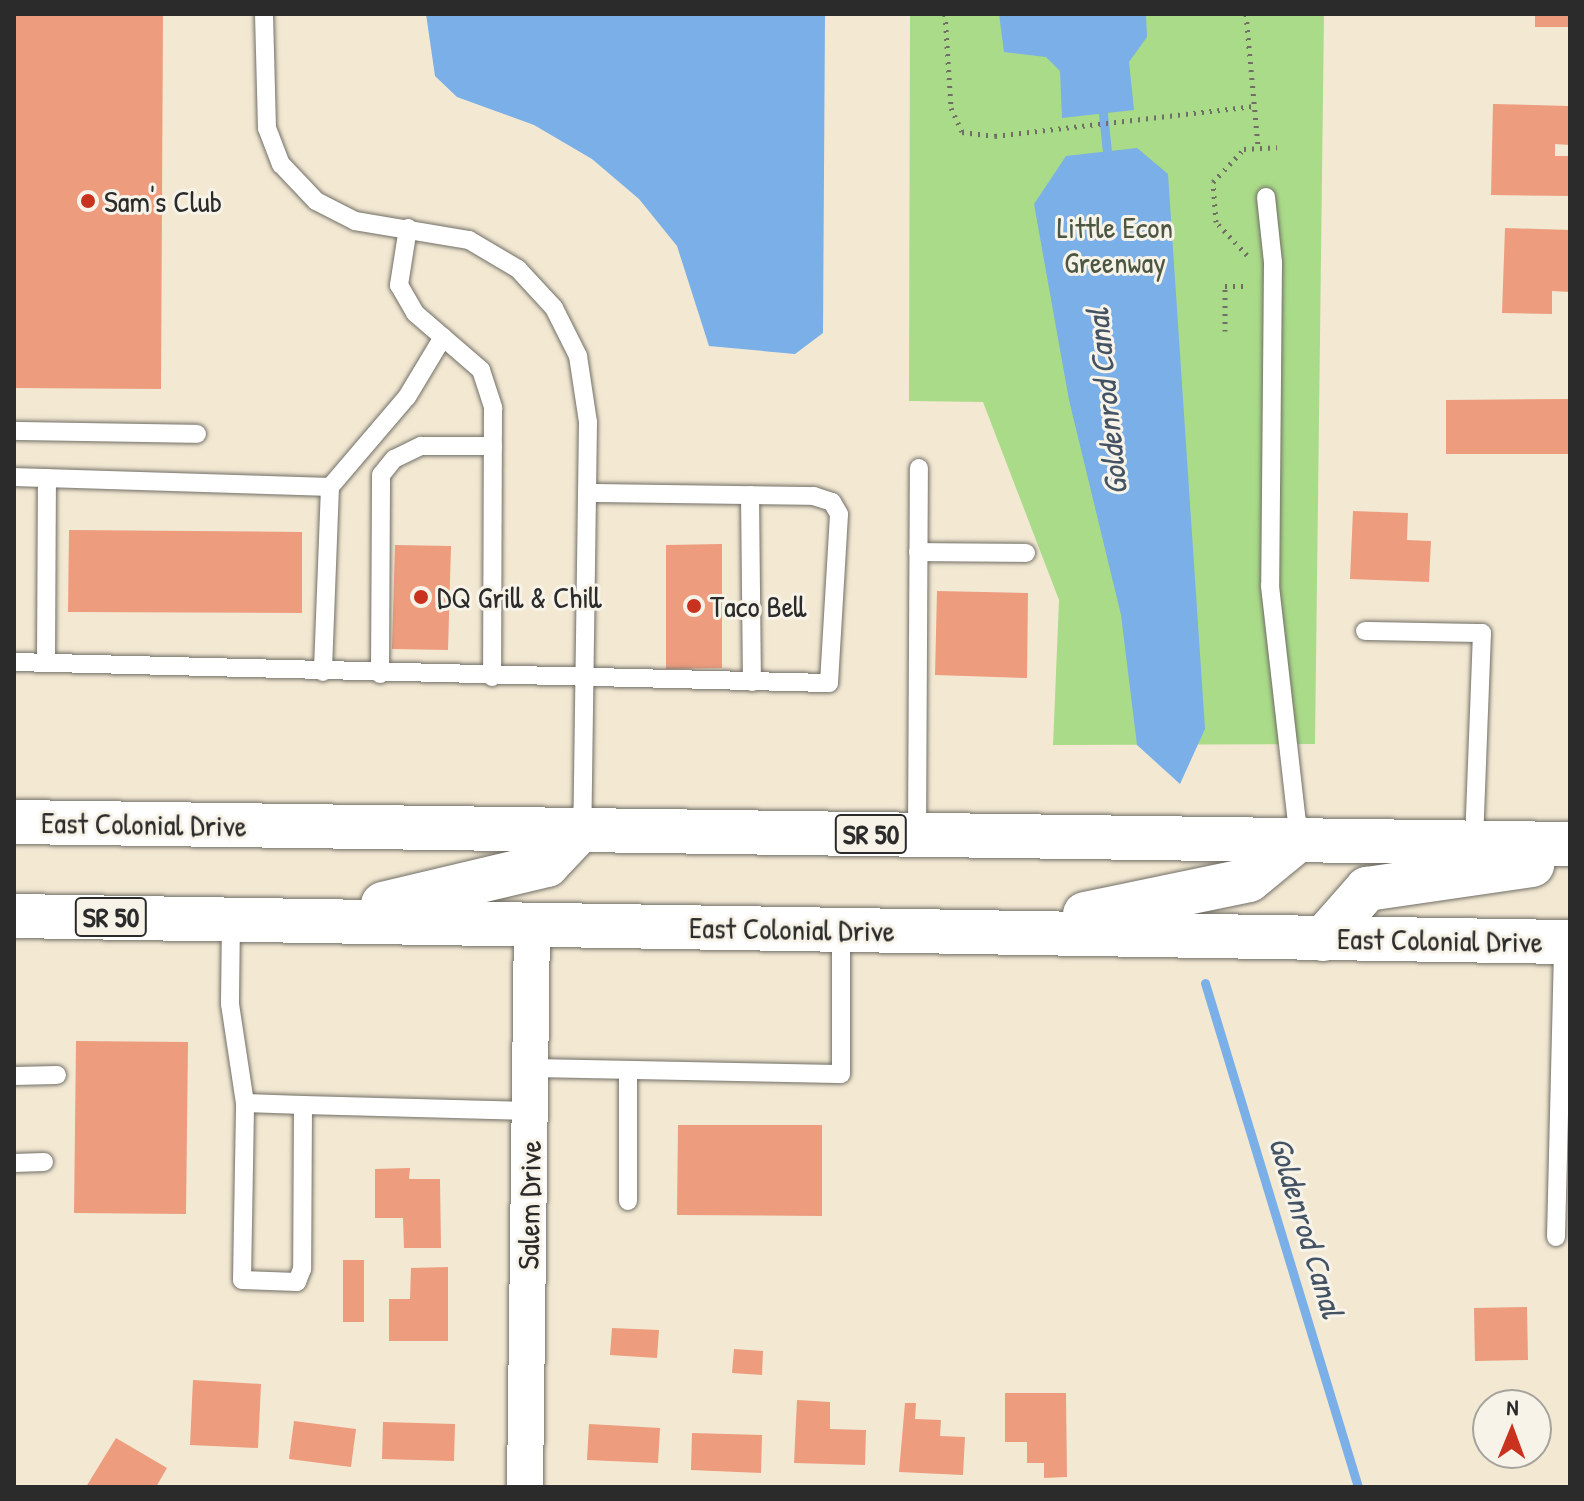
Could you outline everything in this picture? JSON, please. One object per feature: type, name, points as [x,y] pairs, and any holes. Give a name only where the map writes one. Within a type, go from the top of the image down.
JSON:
[{"type":"highway","name":"East Colonial Drive","points":[[14,822],[1299,839],[1474,858],[1570,844]]},
{"type":"highway","points":[[14,840],[106,824]]},
{"type":"highway","points":[[298,920],[505,880],[547,865],[582,828]]},
{"type":"highway","points":[[912,931],[1196,896],[1249,880],[1299,839]]},
{"type":"highway","points":[[1323,939],[1367,889],[1474,858],[1570,860]]},
{"type":"highway","name":"East Colonial Drive","points":[[14,916],[1567,942]]},
{"type":"street","name":"Salem Drive","points":[[525,1487],[532,924]]},
{"type":"lane","points":[[264,14],[267,128],[281,164],[316,201],[355,221],[469,240],[518,269],[554,308],[578,356],[587,493],[582,828]]},
{"type":"lane","points":[[1266,197],[1273,263],[1270,595],[1299,839]]},
{"type":"lane","points":[[408,228],[399,285],[415,313],[481,370],[493,408],[492,677]]},
{"type":"lane","points":[[323,672],[330,487],[407,397],[443,337]]},
{"type":"lane","points":[[14,431],[197,434]]},
{"type":"lane","points":[[380,674],[381,475],[394,459],[421,446],[493,446]]},
{"type":"lane","points":[[917,834],[919,468]]},
{"type":"lane","points":[[14,477],[330,487]]},
{"type":"lane","points":[[46,663],[47,478]]},
{"type":"lane","points":[[14,662],[492,677],[829,683],[839,514],[814,496],[587,493]]},
{"type":"lane","points":[[750,495],[752,682]]},
{"type":"lane","points":[[918,552],[1026,553]]},
{"type":"lane","points":[[1365,631],[1482,633],[1474,858]]},
{"type":"lane","points":[[231,919],[230,1004],[245,1103],[242,1280],[297,1282],[303,1105]]},
{"type":"lane","points":[[530,1068],[841,1074],[841,930]]},
{"type":"lane","points":[[1556,1237],[1567,942]]},
{"type":"lane","points":[[628,1070],[628,1201]]},
{"type":"lane","points":[[14,1076],[57,1075]]},
{"type":"lane","points":[[245,1103],[530,1111]]},
{"type":"lane","points":[[14,1163],[44,1162]]},
{"type":"path","points":[[945,14],[957,126],[983,136],[1254,106]]},
{"type":"path","points":[[1246,14],[1258,146]]},
{"type":"path","points":[[1251,265],[1216,222],[1211,190],[1222,166],[1258,146],[1277,147]]},
{"type":"path","points":[[1225,331],[1225,286],[1251,286],[1251,275]]},
{"type":"green space","name":"Little Econ Greenway","points":[[910,14],[1324,14],[1315,744],[1053,745],[1059,600],[983,402],[909,401]]},
{"type":"water","points":[[426,14],[825,14],[823,333],[795,354],[709,346],[677,246],[639,199],[592,159],[534,125],[457,97],[435,76]]},
{"type":"water","points":[[999,14],[1146,14],[1147,37],[1129,62],[1134,110],[1062,118],[1060,71],[1046,57],[1004,52]]},
{"type":"water","points":[[1137,148],[1168,174],[1205,729],[1180,784],[1137,745],[1121,615],[1069,400],[1034,204],[1066,156]]},
{"type":"building","name":"Sam's Club","points":[[14,14],[163,14],[161,389],[14,388]]},
{"type":"building","points":[[1535,14],[1570,14],[1570,27],[1535,27]]},
{"type":"building","points":[[1493,104],[1570,106],[1570,145],[1555,144],[1555,156],[1570,156],[1570,196],[1491,195]]},
{"type":"building","points":[[1505,228],[1570,230],[1570,292],[1552,291],[1552,314],[1502,313]]},
{"type":"building","points":[[1570,399],[1570,454],[1446,454],[1446,400]]},
{"type":"building","points":[[1353,511],[1408,513],[1407,540],[1431,541],[1429,582],[1350,579]]},
{"type":"building","points":[[69,530],[302,532],[302,613],[68,612]]},
{"type":"building","name":"Taco Bell","points":[[722,544],[722,668],[666,669],[666,545]]},
{"type":"building","name":"DQ Grill & Chill","points":[[395,545],[451,546],[448,650],[392,649]]},
{"type":"building","points":[[937,591],[1028,593],[1027,678],[935,675]]},
{"type":"building","points":[[76,1041],[188,1042],[186,1214],[74,1213]]},
{"type":"building","points":[[678,1125],[822,1125],[822,1216],[677,1215]]},
{"type":"building","points":[[410,1168],[409,1179],[440,1179],[441,1248],[404,1248],[403,1218],[375,1218],[375,1169]]},
{"type":"building","points":[[343,1260],[364,1260],[364,1322],[343,1322]]},
{"type":"building","points":[[448,1267],[448,1341],[389,1341],[389,1299],[410,1299],[411,1268]]},
{"type":"building","points":[[1527,1307],[1528,1360],[1475,1361],[1474,1308]]},
{"type":"building","points":[[612,1328],[659,1330],[657,1358],[610,1355]]},
{"type":"building","points":[[734,1349],[763,1351],[762,1375],[732,1373]]},
{"type":"building","points":[[193,1380],[261,1384],[258,1448],[190,1445]]},
{"type":"building","points":[[1005,1393],[1066,1393],[1067,1477],[1044,1478],[1044,1463],[1027,1463],[1027,1442],[1005,1442]]},
{"type":"building","points":[[797,1400],[830,1402],[830,1429],[866,1430],[865,1465],[794,1463]]},
{"type":"building","points":[[905,1403],[916,1403],[915,1419],[941,1420],[940,1436],[965,1437],[963,1475],[899,1472]]},
{"type":"building","points":[[294,1421],[356,1429],[351,1467],[289,1459]]},
{"type":"building","points":[[383,1422],[455,1424],[454,1461],[382,1459]]},
{"type":"building","points":[[589,1424],[660,1428],[658,1463],[587,1460]]},
{"type":"building","points":[[692,1433],[762,1435],[761,1473],[691,1470]]},
{"type":"building","points":[[116,1438],[167,1468],[156,1487],[86,1487]]},
{"type":"waterway","name":"Goldenrod Canal","points":[[1102,104],[1108,161]]},
{"type":"waterway","name":"Goldenrod Canal","points":[[1205,983],[1358,1487]]},
{"type":"place","name":"Sam's Club","points":[[88,201]]},
{"type":"place","name":"DQ Grill & Chill","points":[[421,597]]},
{"type":"place","name":"Taco Bell","points":[[694,606]]}]
